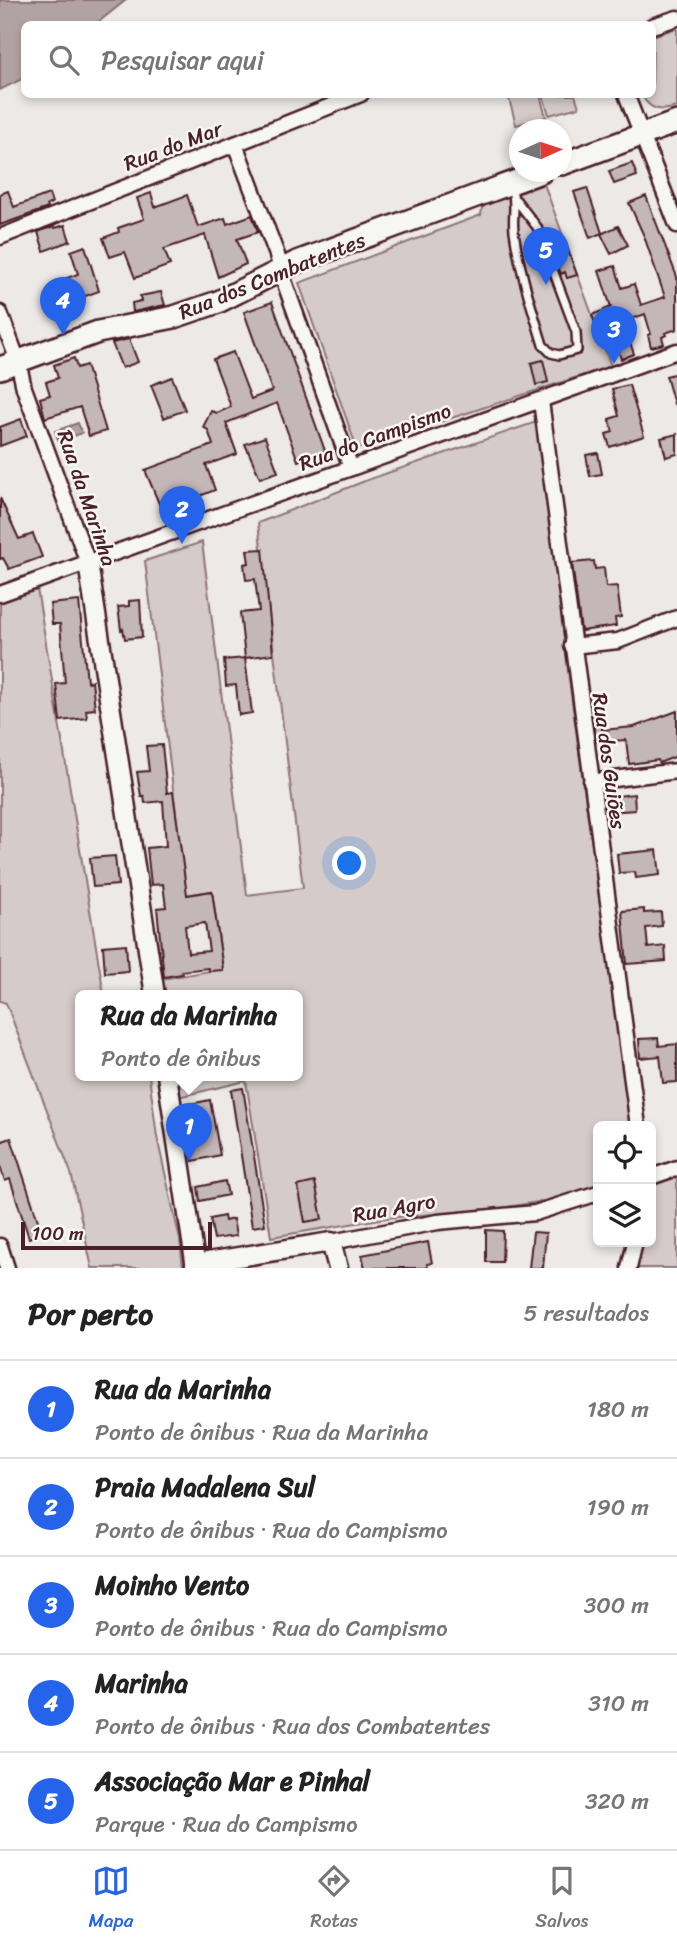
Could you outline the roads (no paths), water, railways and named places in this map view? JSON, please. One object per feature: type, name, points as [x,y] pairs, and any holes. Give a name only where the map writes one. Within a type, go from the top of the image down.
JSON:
[{"type":"main road","points":[[572,160],[677,122]]},
{"type":"main road","name":"Rua dos Combatentes","points":[[9,365],[98,332],[174,317],[218,302],[281,270],[513,192],[527,182]]},
{"type":"street","points":[[656,25],[677,18]]},
{"type":"street","name":"Rua do Mar","points":[[0,237],[350,98]]},
{"type":"street","points":[[628,98],[677,225]]},
{"type":"street","points":[[235,144],[278,255],[351,468]]},
{"type":"street","name":"Rua da Marinha","points":[[0,313],[9,365],[20,375],[88,563],[154,990]]},
{"type":"street","name":"Rua do Campismo","points":[[0,593],[677,351]]},
{"type":"street","name":"Rua dos Guiões","points":[[541,401],[637,1121]]},
{"type":"street","points":[[572,646],[618,641],[677,618]]},
{"type":"street","points":[[591,782],[677,771]]},
{"type":"street","points":[[168,1081],[196,1266]]},
{"type":"street","points":[[656,1175],[677,1168]]},
{"type":"street","name":"Rua Agro","points":[[196,1266],[438,1222],[536,1213],[593,1195]]},
{"type":"street","points":[[331,1241],[338,1268]]},
{"type":"street","points":[[0,1246],[7,1268]]},
{"type":"street","points":[[629,1268],[634,1247]]},
{"type":"lane","points":[[513,192],[537,227],[576,332],[577,350],[568,354],[551,353],[543,345],[517,247],[513,192]]},
{"type":"place","name":"Associação Mar e Pinhal","points":[[546,285]]},
{"type":"place","name":"Marinha","points":[[63,335]]},
{"type":"place","name":"Moinho Vento","points":[[614,364]]},
{"type":"place","name":"Praia Madalena Sul","points":[[182,544]]},
{"type":"place","name":"Rua da Marinha","points":[[189,1161]]}]
